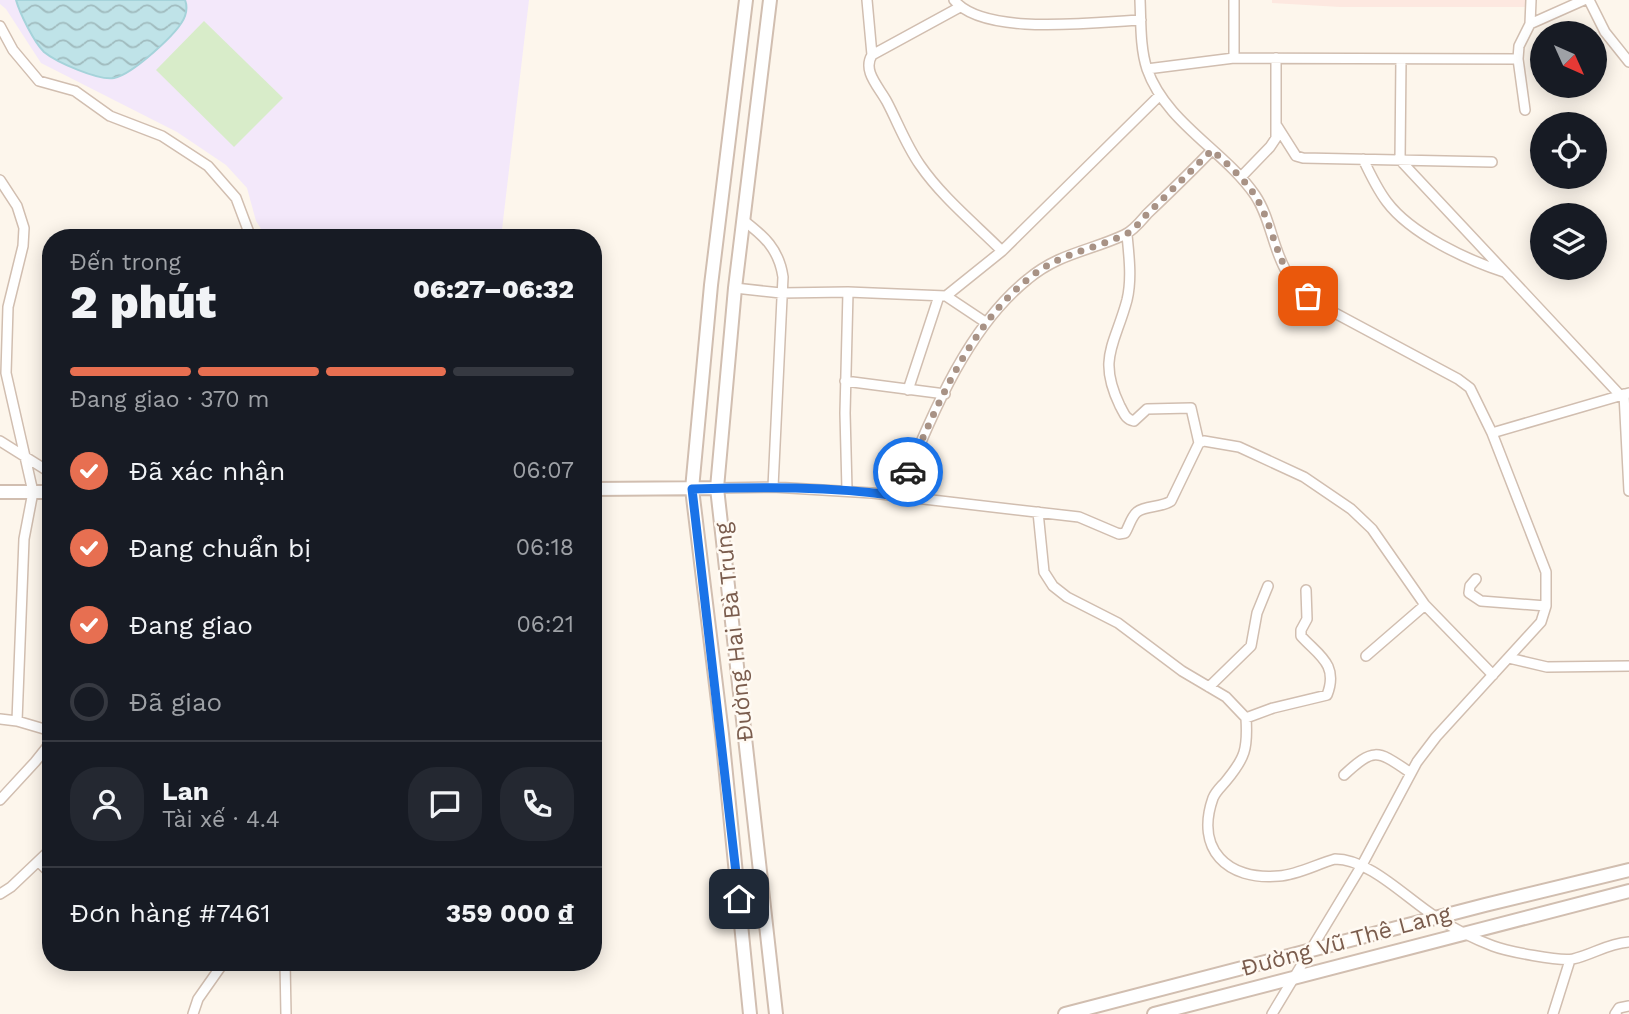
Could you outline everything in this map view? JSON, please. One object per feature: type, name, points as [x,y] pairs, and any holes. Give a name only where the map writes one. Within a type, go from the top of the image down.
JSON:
[{"type":"street","name":"Đường Hai Bà Trưng","points":[[746,0],[711,285],[692,489],[722,734],[750,1014]]},
{"type":"street","name":"Đường Hai Bà Trưng","points":[[770,0],[735,288],[718,488],[776,1014]]},
{"type":"street","points":[[867,0],[872,55]]},
{"type":"street","points":[[1140,0],[1147,68],[1160,95],[1241,177],[1256,197],[1266,216],[1285,269],[1298,289],[1318,304],[1470,388],[1492,433],[1545,572],[1546,607],[1541,622],[1436,737],[1411,773],[1362,865],[1272,1014]]},
{"type":"street","points":[[1234,0],[1234,58]]},
{"type":"street","points":[[1530,21],[1531,0]]},
{"type":"street","points":[[1537,21],[1586,0],[1605,33],[1629,62]]},
{"type":"street","points":[[1002,251],[920,166],[868,71],[867,62],[872,55],[957,3],[983,18],[1009,24],[1141,20]]},
{"type":"street","points":[[1525,110],[1518,59],[1519,46],[1530,24]]},
{"type":"street","points":[[0,26],[21,61],[39,80],[75,91],[110,116],[162,136],[208,166],[236,198],[248,229]]},
{"type":"street","points":[[1147,68],[1234,58],[1518,59]]},
{"type":"street","points":[[1241,177],[1276,138],[1276,58]]},
{"type":"street","points":[[1401,59],[1400,160],[1624,394],[1629,491]]},
{"type":"street","points":[[908,390],[942,296],[1002,251],[1160,95]]},
{"type":"street","points":[[1278,126],[1296,156],[1492,162]]},
{"type":"street","points":[[898,496],[964,356],[985,322],[1028,278],[1052,263],[1079,250],[1127,235],[1212,150]]},
{"type":"street","points":[[1363,159],[1388,204],[1401,217],[1465,259],[1506,273]]},
{"type":"street","points":[[0,180],[17,206],[23,228],[23,246],[8,307],[6,373],[33,492],[24,538],[17,721]]},
{"type":"street","points":[[743,220],[764,236],[777,253],[783,276],[774,487]]},
{"type":"street","points":[[602,489],[774,487],[847,490],[1079,517],[1090,520],[1107,531],[1125,533],[1140,510],[1167,505],[1171,501],[1199,443],[1191,408],[1147,410],[1134,421],[1124,414],[1116,397],[1110,376],[1108,353],[1127,299],[1130,271],[1127,235]]},
{"type":"street","points":[[735,288],[781,293],[848,292],[942,296],[985,322]]},
{"type":"street","points":[[847,490],[845,380],[848,292]]},
{"type":"street","points":[[845,380],[945,394]]},
{"type":"street","points":[[1492,433],[1624,394]]},
{"type":"street","points":[[0,441],[42,468]]},
{"type":"street","points":[[1199,443],[1204,441],[1239,447],[1304,477],[1352,509],[1372,530],[1424,605],[1493,675]]},
{"type":"street","points":[[0,492],[42,492]]},
{"type":"street","points":[[1038,512],[1044,572],[1053,586],[1066,597],[1118,622],[1174,665],[1226,697],[1247,718],[1248,742],[1242,762],[1215,794],[1207,818],[1210,845],[1226,866],[1255,876],[1280,876],[1335,859],[1344,859],[1362,865],[1436,917],[1494,947],[1514,952],[1570,960],[1611,943],[1629,942]]},
{"type":"street","points":[[1476,579],[1470,586],[1469,593],[1481,601],[1546,607]]},
{"type":"street","points":[[1209,687],[1251,646],[1257,613],[1268,586]]},
{"type":"street","points":[[1247,718],[1273,708],[1327,695],[1329,668],[1326,660],[1301,636],[1307,619],[1306,590]]},
{"type":"street","points":[[1366,656],[1424,605]]},
{"type":"street","points":[[1509,658],[1547,667],[1629,666]]},
{"type":"street","points":[[0,719],[42,728]]},
{"type":"street","points":[[0,800],[42,753]]},
{"type":"street","points":[[1344,775],[1361,759],[1373,753],[1386,756],[1411,773]]},
{"type":"street","points":[[0,894],[42,858]]},
{"type":"street","points":[[38,862],[42,866]]},
{"type":"street","name":"Đường Vũ Thê Lang","points":[[1065,1014],[1436,917],[1629,870]]},
{"type":"street","name":"Đường Vũ Thê Lang","points":[[1154,1014],[1629,891]]},
{"type":"street","points":[[1553,1014],[1570,960]]},
{"type":"street","points":[[193,1014],[198,999],[218,971]]},
{"type":"street","points":[[285,971],[286,1014]]},
{"type":"street","points":[[1615,1014],[1619,1008],[1629,1006]]},
{"type":"shaded area","points":[[0,0],[529,0],[502,229],[261,229],[256,221],[247,188],[226,165],[177,132],[41,63],[0,4]]},
{"type":"shaded area","points":[[1272,0],[1526,0],[1526,7],[1340,7],[1272,3]]},
{"type":"green space","points":[[204,21],[283,98],[234,147],[156,70]]},
{"type":"water","points":[[16,0],[185,0],[186,10],[181,23],[154,52],[122,75],[107,78],[78,70],[44,52],[28,28]]},
{"type":"way so far","points":[[908,472],[964,356],[985,322],[1002,303],[1028,278],[1052,263],[1079,250],[1127,235],[1212,150],[1241,177],[1256,197],[1266,216],[1285,269],[1298,289],[1308,296]]},
{"type":"route","points":[[739,899],[708,610],[692,489],[774,487],[847,490],[898,496],[908,472]]}]
